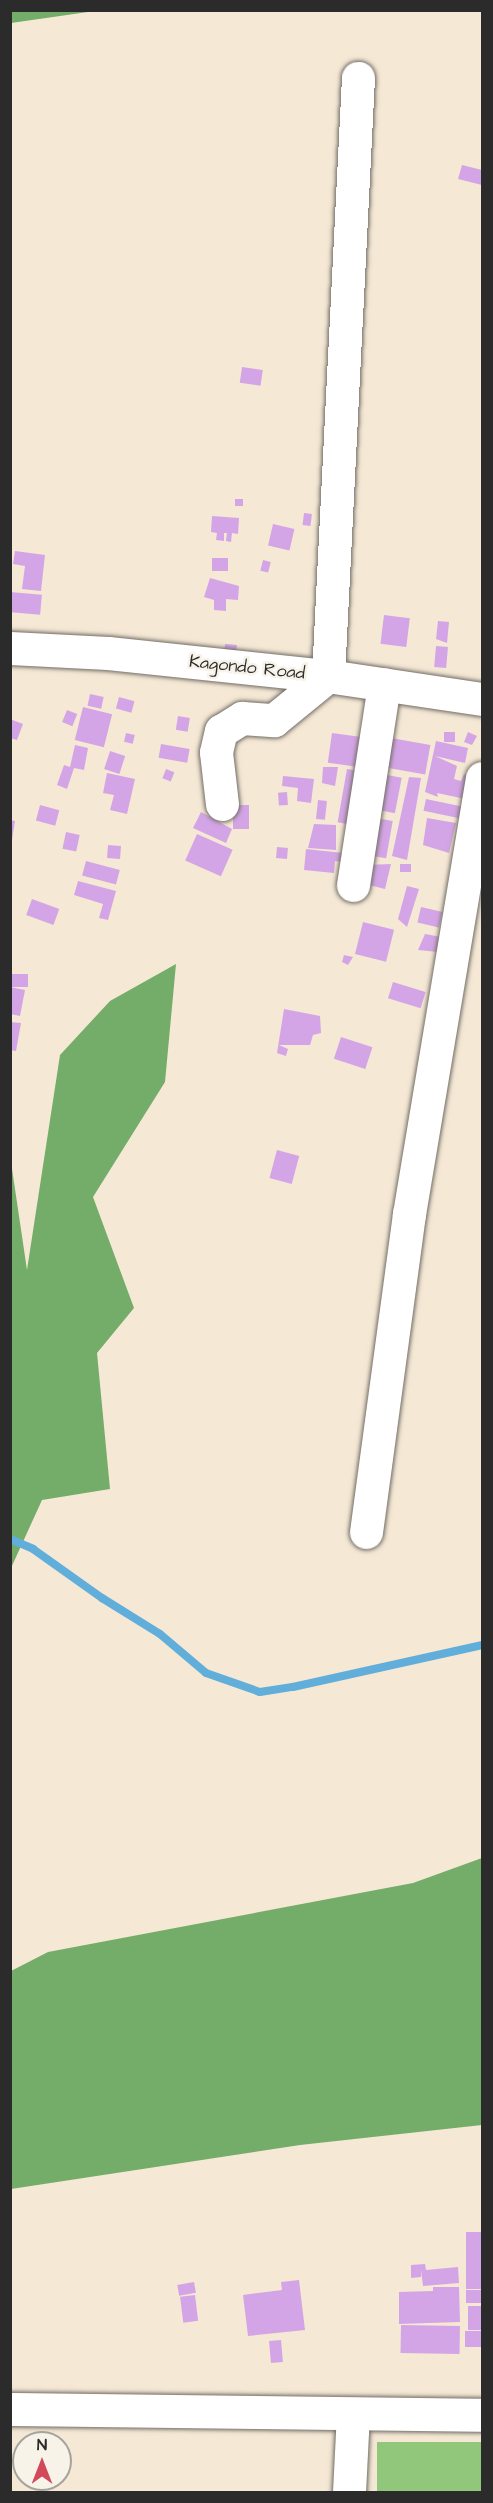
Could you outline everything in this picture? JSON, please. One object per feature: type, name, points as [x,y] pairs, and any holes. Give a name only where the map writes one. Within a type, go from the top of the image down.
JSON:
[{"type":"street","points":[[222,804],[216,752],[221,731],[242,718],[274,720],[287,712],[328,676],[358,78]]},
{"type":"street","name":"Kagondo Road","points":[[10,648],[108,653],[328,676],[483,699]]},
{"type":"street","points":[[353,885],[384,684]]},
{"type":"street","points":[[366,1532],[410,1214],[483,778]]},
{"type":"street","points":[[10,2409],[483,2415]]},
{"type":"street","points":[[349,2493],[353,2414]]},
{"type":"green space","points":[[11,10],[95,10],[95,11],[11,23]]},
{"type":"green space","points":[[176,964],[165,1082],[93,1197],[134,1308],[97,1353],[110,1489],[42,1500],[11,1568],[11,1162],[27,1270],[60,1055],[110,1001]]},
{"type":"green space","points":[[482,1858],[482,2125],[300,2145],[11,2189],[11,1971],[48,1952],[413,1883]]},
{"type":"green space","points":[[377,2442],[482,2442],[482,2492],[377,2492]]},
{"type":"building","points":[[462,165],[482,170],[482,185],[458,179]]},
{"type":"building","points":[[242,367],[263,370],[261,386],[240,383]]},
{"type":"building","points":[[235,499],[243,499],[243,506],[235,506]]},
{"type":"building","points":[[304,513],[312,514],[310,526],[303,525]]},
{"type":"building","points":[[212,516],[239,518],[238,534],[232,533],[231,542],[226,541],[227,533],[224,533],[224,541],[216,540],[217,533],[211,532]]},
{"type":"building","points":[[273,524],[294,529],[289,550],[268,545]]},
{"type":"building","points":[[15,551],[45,555],[41,591],[22,589],[25,566],[13,564]]},
{"type":"building","points":[[212,558],[228,558],[228,571],[212,571]]},
{"type":"building","points":[[263,560],[271,562],[268,573],[260,571]]},
{"type":"building","points":[[210,578],[239,586],[238,600],[226,599],[226,611],[214,610],[214,600],[204,597]]},
{"type":"building","points":[[10,592],[42,595],[40,615],[10,612]]},
{"type":"building","points":[[384,615],[410,618],[406,647],[380,644]]},
{"type":"building","points":[[438,621],[449,622],[447,643],[436,639]]},
{"type":"building","points":[[225,644],[237,645],[236,659],[224,658]]},
{"type":"building","points":[[436,646],[448,647],[446,668],[434,667]]},
{"type":"building","points":[[90,694],[104,697],[101,709],[88,706]]},
{"type":"building","points":[[119,697],[134,701],[131,713],[116,709]]},
{"type":"building","points":[[83,707],[112,714],[104,747],[75,740]]},
{"type":"building","points":[[67,710],[77,714],[72,726],[62,722]]},
{"type":"building","points":[[178,716],[190,718],[188,732],[176,730]]},
{"type":"building","points":[[10,719],[23,724],[17,740],[10,738]]},
{"type":"building","points":[[444,732],[455,732],[455,742],[444,742]]},
{"type":"building","points":[[468,732],[477,736],[472,745],[464,742]]},
{"type":"building","points":[[126,733],[135,735],[133,744],[124,742]]},
{"type":"building","points":[[332,733],[367,738],[362,768],[328,763]]},
{"type":"building","points":[[391,738],[430,745],[425,774],[386,768]]},
{"type":"building","points":[[436,741],[468,748],[465,763],[435,756],[457,766],[454,779],[461,781],[464,774],[472,778],[470,800],[437,793],[438,797],[425,792]]},
{"type":"building","points":[[161,744],[190,749],[187,763],[159,758]]},
{"type":"building","points":[[75,745],[88,748],[84,770],[74,768],[67,789],[57,785],[64,765],[70,767]]},
{"type":"building","points":[[110,751],[125,756],[119,774],[104,769]]},
{"type":"building","points":[[323,767],[338,767],[335,786],[322,783]]},
{"type":"building","points":[[166,769],[174,772],[171,782],[162,778]]},
{"type":"building","points":[[347,769],[364,772],[354,825],[338,822]]},
{"type":"building","points":[[107,773],[135,779],[127,814],[110,810],[114,795],[103,793]]},
{"type":"building","points":[[387,775],[402,778],[395,813],[380,810]]},
{"type":"building","points":[[283,776],[314,779],[311,803],[297,801],[298,788],[282,786]]},
{"type":"building","points":[[409,777],[421,778],[407,860],[392,856]]},
{"type":"building","points":[[287,792],[288,805],[279,806],[278,793]]},
{"type":"building","points":[[426,799],[464,807],[462,819],[424,811]]},
{"type":"building","points":[[318,800],[327,801],[325,820],[316,819]]},
{"type":"building","points":[[40,805],[59,810],[55,826],[36,820]]},
{"type":"building","points":[[233,805],[249,805],[249,829],[233,829]]},
{"type":"building","points":[[201,812],[232,829],[226,843],[193,828]]},
{"type":"building","points":[[376,818],[393,821],[386,858],[369,855]]},
{"type":"building","points":[[427,818],[456,823],[449,853],[423,845]]},
{"type":"building","points":[[10,820],[15,821],[12,840],[10,840]]},
{"type":"building","points":[[314,824],[336,825],[336,850],[308,848]]},
{"type":"building","points":[[66,832],[80,835],[76,852],[62,849]]},
{"type":"building","points":[[197,834],[233,850],[221,876],[185,860]]},
{"type":"building","points":[[108,845],[121,846],[120,859],[107,858]]},
{"type":"building","points":[[277,847],[288,848],[287,859],[276,858]]},
{"type":"building","points":[[306,849],[343,853],[342,862],[335,861],[334,873],[304,870]]},
{"type":"building","points":[[86,861],[120,870],[116,885],[82,875]]},
{"type":"building","points":[[391,864],[385,889],[365,884],[365,865]]},
{"type":"building","points":[[400,864],[411,864],[411,872],[400,872]]},
{"type":"building","points":[[78,881],[116,891],[108,920],[99,918],[103,904],[74,895]]},
{"type":"building","points":[[407,886],[419,889],[407,927],[398,919]]},
{"type":"building","points":[[32,899],[59,909],[53,925],[26,915]]},
{"type":"building","points":[[421,907],[442,912],[439,928],[417,923]]},
{"type":"building","points":[[363,922],[394,930],[386,962],[355,954]]},
{"type":"building","points":[[425,934],[441,937],[438,952],[418,950]]},
{"type":"building","points":[[344,955],[353,957],[348,965],[342,962]]},
{"type":"building","points":[[11,974],[28,974],[28,987],[11,987]]},
{"type":"building","points":[[393,982],[426,992],[421,1008],[388,998]]},
{"type":"building","points":[[10,987],[25,990],[20,1016],[10,1014]]},
{"type":"building","points":[[284,1009],[320,1016],[321,1033],[313,1035],[310,1045],[279,1045],[288,1049],[286,1056],[277,1053]]},
{"type":"building","points":[[10,1022],[21,1023],[16,1051],[10,1050]]},
{"type":"building","points":[[341,1037],[372,1047],[365,1069],[334,1059]]},
{"type":"building","points":[[277,1150],[299,1156],[292,1184],[269,1178]]},
{"type":"building","points":[[466,2232],[482,2232],[482,2289],[466,2289]]},
{"type":"building","points":[[425,2264],[426,2270],[458,2267],[459,2283],[423,2286],[421,2270],[421,2277],[411,2278],[411,2265]]},
{"type":"building","points":[[299,2280],[305,2330],[248,2336],[243,2295],[282,2290],[281,2282]]},
{"type":"building","points":[[194,2282],[196,2293],[179,2296],[177,2285]]},
{"type":"building","points":[[433,2287],[459,2287],[460,2322],[399,2324],[399,2292],[433,2291]]},
{"type":"building","points":[[466,2290],[482,2290],[482,2303],[466,2303]]},
{"type":"building","points":[[195,2295],[198,2321],[183,2323],[180,2297]]},
{"type":"building","points":[[468,2306],[482,2306],[482,2330],[468,2330]]},
{"type":"building","points":[[401,2325],[460,2326],[460,2354],[401,2353]]},
{"type":"building","points":[[465,2331],[482,2331],[482,2347],[465,2347]]},
{"type":"building","points":[[281,2340],[283,2362],[271,2363],[269,2341]]},
{"type":"waterway","points":[[10,1539],[33,1549],[102,1598],[160,1634],[206,1673],[260,1692],[293,1687],[482,1645]]}]
